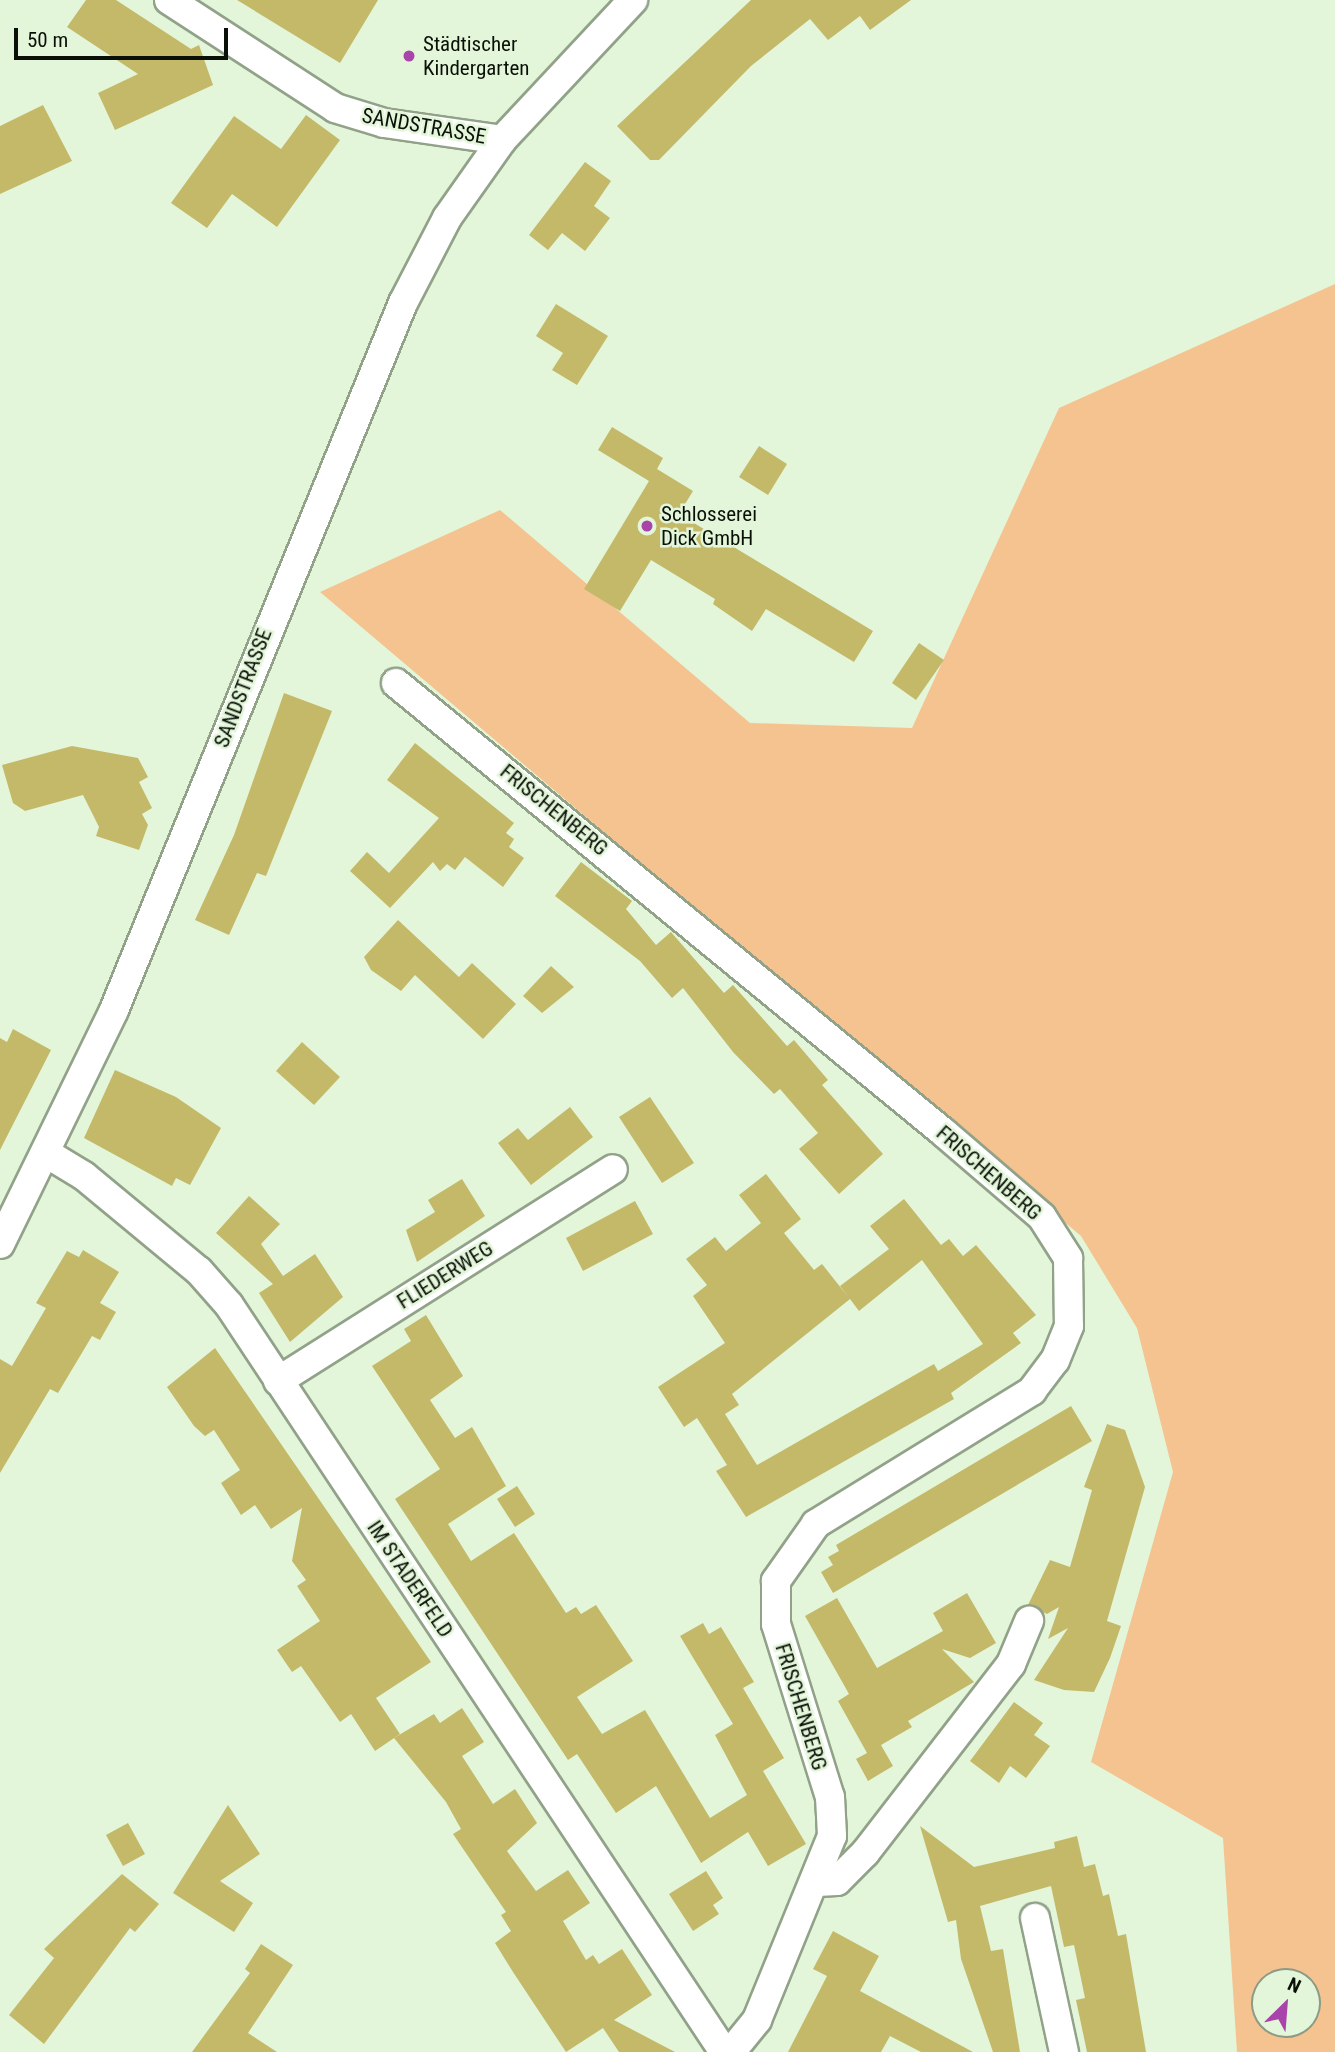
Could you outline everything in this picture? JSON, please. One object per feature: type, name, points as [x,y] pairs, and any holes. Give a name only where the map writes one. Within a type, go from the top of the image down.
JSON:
[{"type":"street","name":"SANDSTRASSE","points":[[169,0],[335,108],[384,123],[502,140]]},
{"type":"street","name":"SANDSTRASSE","points":[[0,1244],[114,1010],[403,303],[447,218],[502,140],[633,0]]},
{"type":"street","name":"FRISCHENBERG","points":[[396,682],[943,1132],[1042,1217],[1069,1258],[1069,1326],[1055,1360],[1032,1391],[816,1524],[776,1581],[776,1624],[830,1797],[832,1836],[817,1882],[758,2020],[731,2052]]},
{"type":"street","name":"IM STADERFELD","points":[[46,1153],[84,1176],[199,1271],[278,1381],[724,2052]]},
{"type":"street","name":"FLIEDERWEG","points":[[278,1381],[612,1169]]},
{"type":"street","points":[[817,1882],[837,1881],[865,1853],[1011,1664],[1029,1621]]},
{"type":"street","points":[[1035,1918],[1064,2052]]},
{"type":"shaded area","points":[[1335,284],[1335,2052],[1237,2052],[1223,1838],[1091,1762],[1173,1472],[1137,1328],[1081,1236],[320,592],[500,510],[750,723],[912,728],[1059,408]]},
{"type":"building","points":[[86,0],[116,0],[191,49],[199,45],[213,85],[115,130],[98,93],[138,74],[67,27]]},
{"type":"building","points":[[237,0],[378,0],[340,63]]},
{"type":"building","points":[[751,0],[911,0],[870,30],[860,16],[828,40],[810,19],[751,66],[659,160],[650,160],[617,126]]},
{"type":"building","points":[[43,105],[72,161],[0,194],[0,126]]},
{"type":"building","points":[[306,115],[340,140],[277,227],[232,194],[207,228],[171,203],[234,116],[281,149]]},
{"type":"building","points":[[585,162],[611,181],[594,206],[610,218],[585,251],[562,233],[548,250],[529,235]]},
{"type":"building","points":[[556,304],[608,336],[577,385],[552,370],[563,353],[536,336]]},
{"type":"building","points":[[612,427],[663,458],[657,469],[693,491],[679,514],[873,631],[854,662],[766,609],[752,631],[713,604],[715,599],[651,560],[620,611],[584,589],[649,481],[598,450]]},
{"type":"building","points":[[759,446],[787,464],[768,495],[739,477]]},
{"type":"building","points":[[919,643],[944,660],[916,700],[892,683]]},
{"type":"building","points":[[284,693],[332,711],[266,876],[257,873],[229,935],[195,920],[234,835]]},
{"type":"building","points":[[415,743],[514,823],[506,833],[514,839],[509,847],[524,858],[503,887],[465,857],[455,870],[447,864],[440,871],[433,862],[390,908],[350,871],[367,852],[389,873],[439,818],[387,780]]},
{"type":"building","points":[[72,746],[138,758],[148,777],[139,782],[152,808],[142,814],[148,825],[139,850],[96,836],[99,827],[83,795],[25,811],[13,803],[2,765]]},
{"type":"building","points":[[581,862],[632,901],[626,909],[656,945],[671,932],[724,993],[733,985],[787,1046],[794,1040],[828,1080],[822,1085],[883,1154],[839,1194],[799,1149],[818,1133],[780,1089],[774,1094],[733,1052],[683,988],[672,998],[640,961],[555,896]]},
{"type":"building","points":[[398,920],[459,977],[472,963],[516,1004],[483,1039],[415,975],[401,991],[371,970],[364,957]]},
{"type":"building","points":[[551,966],[574,987],[542,1013],[523,996]]},
{"type":"building","points":[[13,1029],[51,1050],[0,1150],[0,1038],[7,1042]]},
{"type":"building","points":[[302,1042],[340,1077],[314,1105],[276,1071]]},
{"type":"building","points":[[115,1070],[176,1097],[221,1128],[190,1185],[176,1178],[172,1186],[84,1138]]},
{"type":"building","points":[[650,1097],[694,1163],[662,1183],[619,1117]]},
{"type":"building","points":[[570,1107],[593,1137],[531,1185],[498,1143],[518,1128],[528,1140]]},
{"type":"building","points":[[766,1174],[801,1219],[784,1233],[814,1270],[822,1264],[849,1298],[840,1286],[889,1249],[870,1226],[904,1199],[941,1245],[949,1239],[963,1256],[976,1245],[1036,1315],[1013,1333],[1021,1343],[951,1393],[954,1399],[746,1517],[716,1471],[727,1465],[697,1418],[684,1427],[658,1387],[725,1343],[693,1296],[707,1285],[686,1259],[715,1237],[726,1251],[761,1223],[739,1195]],"holes":[[[922,1260],[983,1344],[938,1371],[934,1364],[757,1465],[725,1414],[739,1405],[732,1394],[850,1299],[859,1311]]]},
{"type":"building","points":[[462,1179],[485,1216],[417,1262],[406,1230],[435,1212],[428,1200]]},
{"type":"building","points":[[249,1196],[280,1224],[261,1244],[283,1276],[315,1254],[343,1297],[290,1342],[259,1293],[273,1284],[216,1233]]},
{"type":"building","points":[[635,1201],[653,1234],[583,1271],[566,1238]]},
{"type":"building","points":[[83,1250],[119,1272],[100,1303],[116,1312],[100,1340],[92,1336],[58,1393],[50,1389],[0,1473],[0,1359],[12,1366],[46,1308],[36,1303],[67,1251],[79,1257]]},
{"type":"building","points":[[426,1315],[463,1376],[430,1400],[455,1438],[472,1427],[506,1486],[448,1524],[471,1561],[514,1533],[566,1613],[576,1607],[581,1614],[596,1605],[633,1661],[577,1697],[602,1734],[645,1710],[710,1818],[747,1795],[715,1735],[733,1724],[680,1636],[703,1623],[709,1634],[721,1627],[754,1682],[743,1688],[784,1758],[763,1771],[806,1844],[768,1866],[748,1832],[701,1863],[656,1786],[616,1813],[577,1754],[568,1760],[395,1499],[440,1469],[372,1366],[411,1341],[404,1329]]},
{"type":"building","points":[[215,1348],[431,1662],[376,1698],[400,1734],[375,1751],[351,1714],[340,1722],[301,1666],[292,1672],[277,1650],[320,1621],[297,1586],[306,1580],[292,1561],[302,1508],[271,1529],[255,1505],[241,1515],[221,1483],[240,1470],[214,1430],[205,1436],[194,1426],[167,1387]]},
{"type":"building","points":[[1071,1406],[1092,1441],[833,1593],[821,1572],[833,1565],[828,1557],[839,1551],[836,1545]]},
{"type":"building","points":[[1107,1424],[1125,1430],[1145,1487],[1107,1621],[1121,1626],[1110,1658],[1094,1692],[1064,1690],[1034,1680],[1068,1628],[1048,1639],[1059,1607],[1047,1614],[1028,1605],[1050,1560],[1070,1567],[1092,1490],[1084,1487]]},
{"type":"building","points":[[517,1486],[535,1514],[515,1527],[497,1499]]},
{"type":"building","points":[[967,1593],[996,1643],[970,1658],[942,1649],[974,1682],[908,1721],[912,1727],[881,1745],[893,1766],[868,1781],[856,1759],[867,1753],[838,1701],[849,1694],[805,1616],[837,1598],[877,1668],[943,1631],[933,1613]]},
{"type":"building","points":[[1014,1702],[1043,1723],[1034,1735],[1050,1746],[1026,1778],[1010,1766],[999,1783],[970,1761]]},
{"type":"building","points":[[462,1708],[484,1742],[462,1756],[493,1804],[515,1789],[537,1823],[507,1851],[536,1891],[568,1870],[590,1903],[563,1921],[586,1960],[593,1955],[599,1964],[622,1949],[652,1995],[614,2020],[675,2052],[619,2052],[603,2028],[566,2052],[495,1943],[511,1931],[501,1915],[506,1912],[453,1834],[461,1829],[446,1802],[394,1738],[434,1714],[440,1723]]},
{"type":"building","points":[[228,1805],[260,1854],[220,1881],[253,1903],[234,1932],[173,1893]]},
{"type":"building","points":[[128,1823],[145,1854],[123,1866],[106,1835]]},
{"type":"building","points":[[920,1826],[974,1867],[1055,1848],[1054,1842],[1077,1836],[1084,1867],[1095,1864],[1103,1896],[1109,1894],[1118,1936],[1126,1934],[1146,2052],[1087,2052],[1076,2000],[1085,1998],[1074,1945],[1064,1947],[1051,1886],[980,1906],[991,1951],[1003,1949],[1020,2052],[993,2052],[961,1959],[956,1920],[948,1922]]},
{"type":"building","points":[[706,1871],[723,1898],[713,1905],[719,1914],[693,1931],[669,1894]]},
{"type":"building","points":[[122,1874],[159,1904],[135,1932],[130,1928],[44,2044],[9,2015],[54,1958],[44,1949]]},
{"type":"building","points":[[833,1931],[879,1956],[860,1991],[973,2052],[921,2052],[890,2036],[881,2052],[788,2052],[827,1976],[813,1969]]},
{"type":"building","points":[[261,1944],[293,1965],[248,2033],[277,2052],[192,2052],[250,1973],[245,1969]]},
{"type":"place","name":"Städtischer Kindergarten","points":[[409,56]]},
{"type":"place","name":"Schlosserei Dick GmbH","points":[[647,526]]}]
